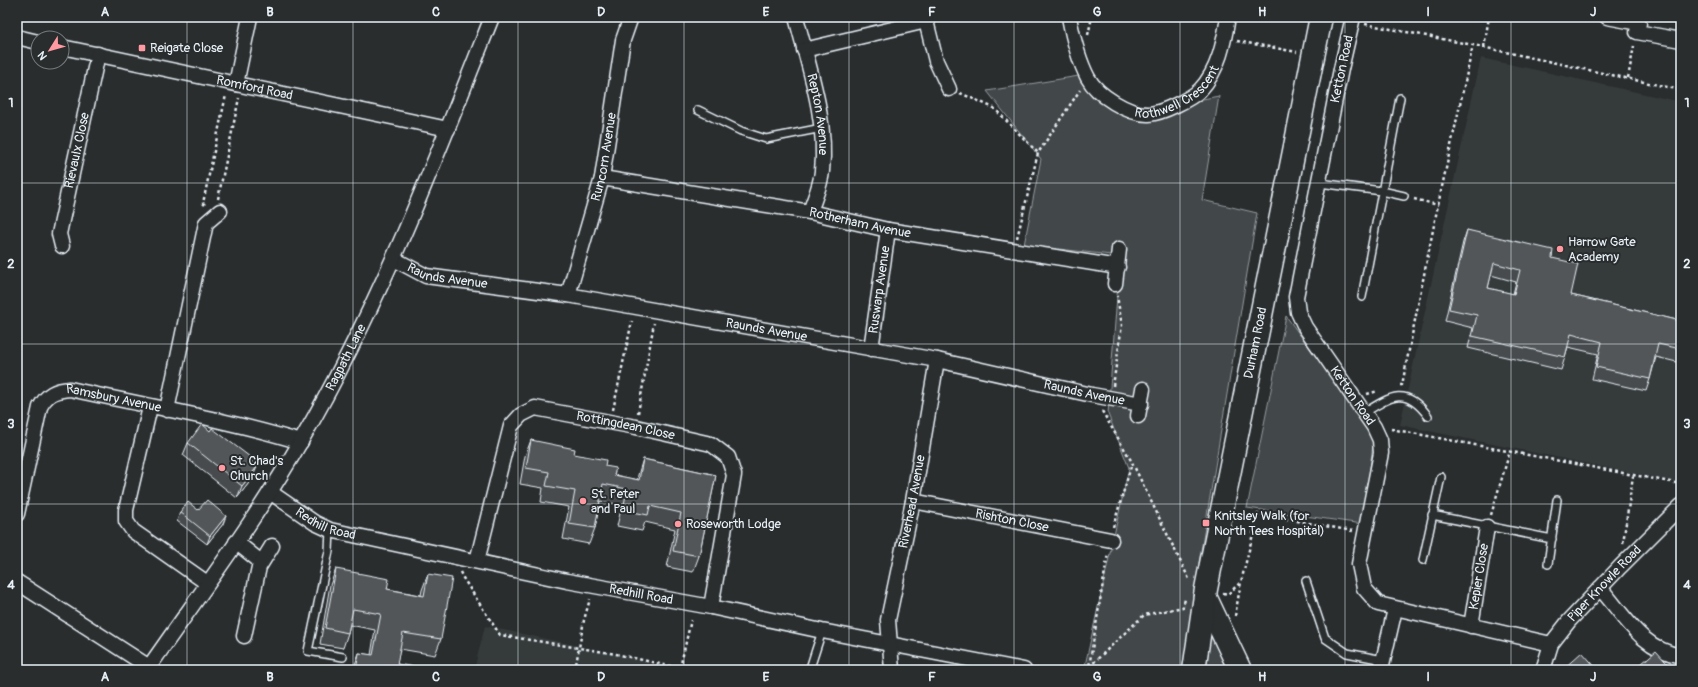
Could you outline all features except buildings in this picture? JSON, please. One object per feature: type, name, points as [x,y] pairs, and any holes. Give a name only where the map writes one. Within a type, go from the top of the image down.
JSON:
[{"type":"main road","name":"Durham Road","points":[[1194,670],[1201,590],[1321,17]]},
{"type":"main road","points":[[1201,590],[1240,670]]},
{"type":"main road","points":[[1176,670],[1191,670]]},
{"type":"street","points":[[236,83],[250,17]]},
{"type":"street","name":"Ragpath Lane","points":[[148,668],[270,492],[301,442],[339,372],[394,259],[419,202],[492,17]]},
{"type":"street","name":"Runcorn Avenue","points":[[568,295],[602,178],[623,40],[631,17]]},
{"type":"street","name":"Repton Avenue","points":[[796,17],[822,128],[824,145],[822,173],[810,212]]},
{"type":"street","name":"Rothwell Crescent","points":[[1069,17],[1075,47],[1088,79],[1105,97],[1125,108],[1148,114],[1174,107],[1200,90],[1216,65],[1224,38],[1228,17]]},
{"type":"street","points":[[1607,17],[1638,24],[1681,40]]},
{"type":"street","points":[[804,50],[925,19],[936,60],[949,89]]},
{"type":"street","name":"Ketton Road","points":[[1353,19],[1341,69],[1296,297],[1298,312],[1305,327],[1374,427],[1380,440],[1381,453],[1359,564],[1364,588],[1378,604],[1551,644]]},
{"type":"street","points":[[17,37],[30,40]]},
{"type":"street","name":"Romford Road","points":[[70,49],[448,128]]},
{"type":"street","name":"Rievaulx Close","points":[[62,246],[59,234],[98,54]]},
{"type":"street","name":"Rotherham Avenue","points":[[602,178],[810,212],[888,230],[1118,267]]},
{"type":"street","points":[[167,410],[206,223],[217,214]]},
{"type":"street","name":"Ruswarp Avenue","points":[[871,349],[888,230]]},
{"type":"street","points":[[1115,284],[1119,250]]},
{"type":"street","name":"Raunds Avenue","points":[[394,259],[426,276],[568,295],[937,360],[1111,398],[1140,410],[1143,389]]},
{"type":"street","name":"Riverhead Avenue","points":[[892,670],[888,620],[913,501],[937,360]]},
{"type":"street","name":"Ramsbury Avenue","points":[[17,514],[20,482],[40,407],[45,398],[51,393],[60,390],[70,389],[278,435],[301,442]]},
{"type":"street","points":[[150,407],[126,510],[126,521],[133,531],[207,584]]},
{"type":"street","name":"Rottingdean Close","points":[[477,561],[511,426],[521,415],[535,408],[611,422],[711,444],[728,457],[734,475],[711,607]]},
{"type":"street","name":"Redhill Road","points":[[270,492],[315,523],[330,530],[822,631],[1024,670]]},
{"type":"street","name":"Rishton Close","points":[[913,501],[1110,540]]},
{"type":"street","name":"Piper Knowle Road","points":[[1543,670],[1551,644],[1600,588],[1681,506]]},
{"type":"street","name":"Kepier Close","points":[[1471,626],[1488,527]]},
{"type":"street","points":[[236,542],[260,562]]},
{"type":"street","points":[[244,636],[260,562],[272,546]]},
{"type":"street","points":[[17,582],[148,668]]},
{"type":"street","points":[[1600,588],[1647,643],[1668,654],[1681,656]]},
{"type":"street","points":[[1382,665],[1395,609]]},
{"type":"lane","points":[[1362,297],[1400,98]]},
{"type":"lane","points":[[698,110],[741,131],[766,139],[822,128]]},
{"type":"lane","points":[[1319,183],[1382,191],[1404,196]]},
{"type":"lane","points":[[1364,413],[1386,399],[1406,396],[1420,404],[1428,416]]},
{"type":"lane","points":[[1423,560],[1441,477]]},
{"type":"lane","points":[[1548,564],[1557,500]]},
{"type":"lane","points":[[1432,515],[1552,539]]},
{"type":"lane","points":[[330,530],[329,551],[308,651],[344,657]]},
{"type":"lane","points":[[1306,581],[1325,638],[1348,653],[1382,665]]},
{"type":"lane","points":[[813,670],[812,665],[822,631]]},
{"type":"path","points":[[1484,47],[1489,17]]},
{"type":"path","points":[[1353,19],[1681,90]]},
{"type":"path","points":[[1628,78],[1638,24]]},
{"type":"path","points":[[1224,38],[1313,56]]},
{"type":"path","points":[[1395,387],[1402,385],[1438,205],[1473,45]]},
{"type":"path","points":[[1014,250],[1038,153],[1088,79]]},
{"type":"path","points":[[236,83],[217,214],[203,203],[236,83]]},
{"type":"path","points":[[949,89],[994,108],[1038,153]]},
{"type":"path","points":[[1404,196],[1438,205]]},
{"type":"path","points":[[1111,398],[1122,325],[1115,284]]},
{"type":"path","points":[[611,422],[635,308]]},
{"type":"path","points":[[636,427],[657,311]]},
{"type":"path","points":[[1353,398],[1381,390]]},
{"type":"path","points":[[1086,670],[1144,616],[1183,608],[1186,595],[1201,590],[1132,462],[1092,395]]},
{"type":"path","points":[[1374,427],[1393,429],[1681,484]]},
{"type":"path","points":[[1488,527],[1510,451]]},
{"type":"path","points":[[1089,667],[1110,540],[1132,462]]},
{"type":"path","points":[[1620,567],[1633,476]]},
{"type":"path","points":[[1235,618],[1241,582],[1258,514],[1365,534]]},
{"type":"path","points":[[454,556],[463,578],[500,635],[616,654],[688,670]]},
{"type":"path","points":[[575,670],[584,620],[594,585]]},
{"type":"path","points":[[680,668],[691,620]]},
{"type":"shaded area","name":"Harrow Gate Academy","points":[[1481,58],[1681,102],[1681,483],[1400,425]]},
{"type":"shaded area","points":[[1085,75],[1127,113],[1219,96],[1202,200],[1257,213],[1199,563],[1250,670],[1084,670],[1129,468],[1108,414],[1120,256],[1024,245],[1041,159],[987,91]]},
{"type":"shaded area","points":[[1286,316],[1374,436],[1363,524],[1247,508]]},
{"type":"shaded area","points":[[485,626],[616,654],[687,670],[474,670]]},
{"type":"place","name":"Reigate Close","points":[[142,48]]},
{"type":"place","name":"Harrow Gate Academy","points":[[1560,249]]},
{"type":"place","name":"St. Chad's Church","points":[[222,468]]},
{"type":"place","name":"St. Peter and Paul","points":[[583,501]]},
{"type":"place","name":"Knitsley Walk (for North Tees Hospital)","points":[[1206,523]]},
{"type":"place","name":"Roseworth Lodge","points":[[678,524]]}]
